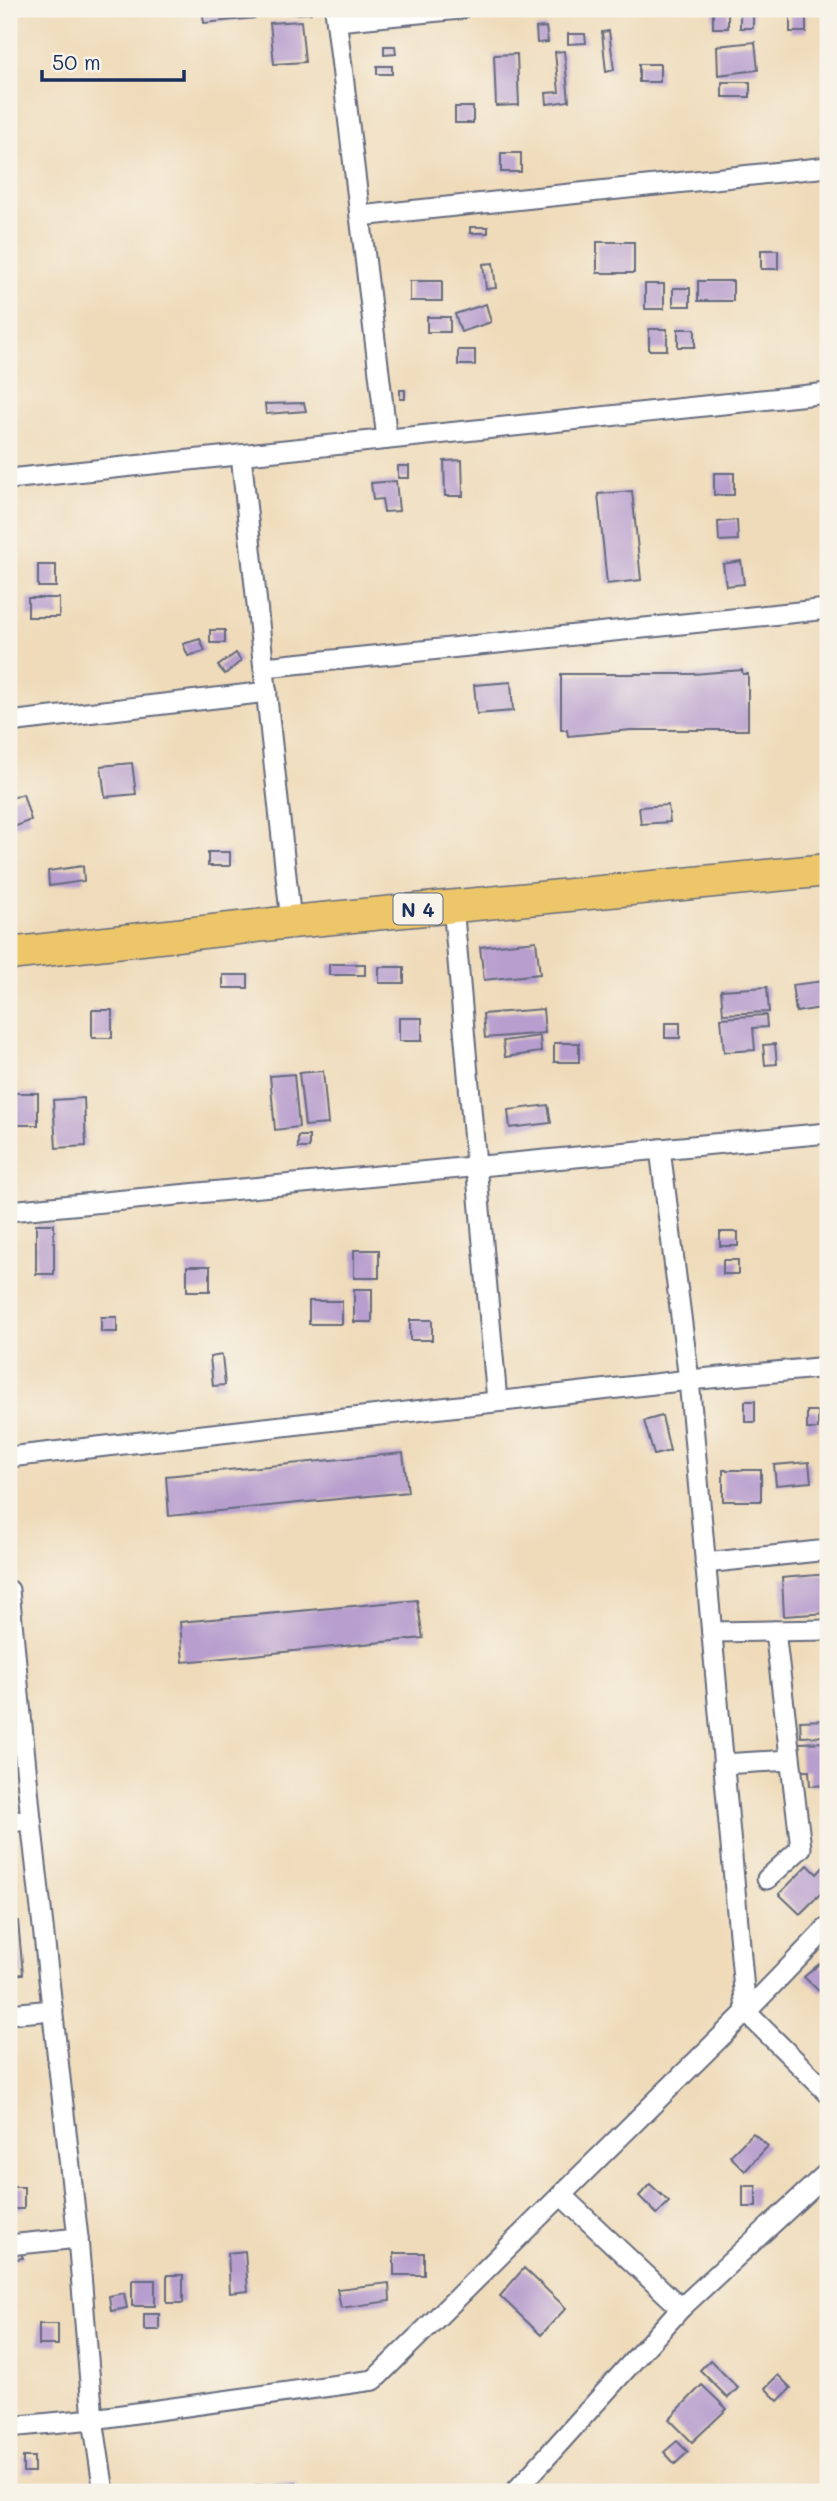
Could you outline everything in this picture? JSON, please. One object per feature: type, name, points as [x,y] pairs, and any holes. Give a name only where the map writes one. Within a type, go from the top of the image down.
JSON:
[{"type":"highway","name":"N 4","points":[[9,954],[453,905],[828,870]]},
{"type":"street","points":[[387,439],[336,15],[460,9]]},
{"type":"street","points":[[360,216],[828,167]]},
{"type":"street","points":[[9,479],[828,393]]},
{"type":"street","points":[[241,455],[291,922]]},
{"type":"street","points":[[265,667],[828,609]]},
{"type":"street","points":[[9,722],[267,692]]},
{"type":"street","points":[[453,905],[497,1401]]},
{"type":"street","points":[[9,1211],[828,1133]]},
{"type":"street","points":[[660,1149],[689,1380],[746,2012],[828,2093]]},
{"type":"street","points":[[9,1457],[497,1401],[828,1367]]},
{"type":"street","points":[[705,1563],[828,1550]]},
{"type":"street","points":[[9,1590],[12,1644],[78,2238],[93,2419],[104,2492]]},
{"type":"street","points":[[712,1632],[828,1630]]},
{"type":"street","points":[[767,1879],[801,1848],[775,1631]]},
{"type":"street","points":[[723,1765],[790,1760]]},
{"type":"street","points":[[9,1822],[31,1820]]},
{"type":"street","points":[[9,2427],[93,2419],[374,2380],[746,2012],[828,1927]]},
{"type":"street","points":[[9,2014],[53,2010]]},
{"type":"street","points":[[515,2492],[681,2308],[828,2172]]},
{"type":"street","points":[[561,2195],[681,2308]]},
{"type":"street","points":[[9,2245],[78,2238]]},
{"type":"building","points":[[202,9],[254,9],[255,18],[204,23]]},
{"type":"building","points":[[291,9],[311,9],[311,13],[291,14]]},
{"type":"building","points":[[713,9],[728,9],[728,28],[713,28]]},
{"type":"building","points":[[740,9],[753,9],[753,28],[740,28]]},
{"type":"building","points":[[790,15],[806,15],[806,32],[790,32]]},
{"type":"building","points":[[301,21],[305,62],[274,64],[270,23]]},
{"type":"building","points":[[546,27],[548,42],[537,43],[536,28]]},
{"type":"building","points":[[609,31],[614,70],[606,72],[602,32]]},
{"type":"building","points":[[568,34],[585,34],[586,43],[568,44]]},
{"type":"building","points":[[755,42],[758,70],[718,75],[717,46]]},
{"type":"building","points":[[384,46],[395,46],[396,54],[384,55]]},
{"type":"building","points":[[564,51],[569,101],[547,104],[546,93],[559,92],[555,52]]},
{"type":"building","points":[[517,54],[519,105],[496,106],[494,55]]},
{"type":"building","points":[[639,64],[660,64],[660,82],[639,82]]},
{"type":"building","points":[[377,66],[392,66],[392,74],[377,74]]},
{"type":"building","points":[[722,82],[750,82],[750,97],[722,97]]},
{"type":"building","points":[[455,107],[473,107],[473,123],[455,123]]},
{"type":"building","points":[[501,153],[521,153],[521,172],[501,172]]},
{"type":"building","points":[[470,227],[488,227],[488,233],[470,233]]},
{"type":"building","points":[[597,242],[634,242],[634,273],[597,273]]},
{"type":"building","points":[[761,250],[778,250],[778,269],[761,269]]},
{"type":"building","points":[[493,263],[496,288],[486,289],[483,264]]},
{"type":"building","points":[[410,281],[442,281],[442,301],[410,301]]},
{"type":"building","points":[[698,281],[733,281],[733,301],[698,301]]},
{"type":"building","points":[[645,284],[664,284],[664,309],[645,309]]},
{"type":"building","points":[[673,288],[690,288],[690,306],[673,306]]},
{"type":"building","points":[[486,304],[491,322],[461,332],[455,314]]},
{"type":"building","points":[[427,317],[450,317],[450,332],[427,332]]},
{"type":"building","points":[[649,329],[667,329],[667,350],[649,350]]},
{"type":"building","points":[[678,329],[695,329],[695,347],[678,347]]},
{"type":"building","points":[[458,350],[475,350],[475,365],[458,365]]},
{"type":"building","points":[[400,390],[405,390],[405,399],[400,399]]},
{"type":"building","points":[[304,403],[306,411],[266,414],[265,404]]},
{"type":"building","points":[[462,460],[463,496],[445,496],[444,461]]},
{"type":"building","points":[[398,466],[409,466],[409,478],[398,478]]},
{"type":"building","points":[[714,473],[734,473],[734,495],[714,495]]},
{"type":"building","points":[[396,481],[399,511],[384,512],[382,499],[373,500],[371,483]]},
{"type":"building","points":[[632,491],[641,580],[607,584],[598,494]]},
{"type":"building","points":[[11,503],[15,529],[9,531],[9,504]]},
{"type":"building","points":[[737,520],[738,540],[719,541],[718,522]]},
{"type":"building","points":[[741,561],[744,584],[726,586],[723,564]]},
{"type":"building","points":[[38,565],[56,565],[56,587],[38,587]]},
{"type":"building","points":[[28,598],[59,598],[59,617],[28,617]]},
{"type":"building","points":[[210,630],[225,630],[225,643],[210,643]]},
{"type":"building","points":[[200,639],[205,651],[188,656],[183,644]]},
{"type":"building","points":[[236,653],[241,661],[225,674],[218,666]]},
{"type":"building","points":[[742,670],[743,674],[748,674],[748,730],[631,730],[568,736],[567,730],[561,730],[561,674],[693,674]]},
{"type":"building","points":[[511,682],[513,711],[477,714],[474,685]]},
{"type":"building","points":[[132,763],[136,794],[105,797],[101,766]]},
{"type":"building","points":[[23,794],[31,820],[9,829],[9,799]]},
{"type":"building","points":[[668,805],[670,822],[641,824],[639,807]]},
{"type":"building","points":[[208,852],[230,852],[230,866],[208,866]]},
{"type":"building","points":[[83,866],[84,881],[49,886],[48,871]]},
{"type":"building","points":[[11,868],[11,890],[9,890]]},
{"type":"building","points":[[536,941],[540,974],[484,980],[480,947]]},
{"type":"building","points":[[329,964],[365,964],[365,975],[329,975]]},
{"type":"building","points":[[379,967],[404,967],[404,983],[379,983]]},
{"type":"building","points":[[223,975],[248,975],[248,988],[223,988]]},
{"type":"building","points":[[823,981],[827,1007],[796,1012],[792,985]]},
{"type":"building","points":[[767,987],[769,1012],[723,1014],[721,990]]},
{"type":"building","points":[[543,1009],[545,1033],[485,1038],[483,1014]]},
{"type":"building","points":[[92,1010],[112,1010],[112,1038],[92,1038]]},
{"type":"building","points":[[766,1015],[767,1027],[753,1028],[755,1050],[724,1052],[721,1018]]},
{"type":"building","points":[[399,1018],[422,1018],[422,1041],[399,1041]]},
{"type":"building","points":[[665,1023],[680,1023],[680,1038],[665,1038]]},
{"type":"building","points":[[540,1036],[541,1052],[505,1057],[503,1041]]},
{"type":"building","points":[[554,1043],[579,1043],[579,1062],[554,1062]]},
{"type":"building","points":[[775,1044],[777,1064],[765,1065],[763,1045]]},
{"type":"building","points":[[323,1071],[328,1124],[305,1126],[299,1073]]},
{"type":"building","points":[[294,1074],[299,1127],[275,1130],[270,1076]]},
{"type":"building","points":[[10,1093],[38,1093],[38,1125],[10,1125]]},
{"type":"building","points":[[84,1098],[86,1146],[56,1148],[53,1100]]},
{"type":"building","points":[[548,1105],[551,1123],[510,1128],[508,1110]]},
{"type":"building","points":[[298,1136],[309,1136],[309,1148],[298,1148]]},
{"type":"building","points":[[36,1224],[54,1224],[54,1274],[36,1274]]},
{"type":"building","points":[[720,1232],[738,1232],[738,1246],[720,1246]]},
{"type":"building","points":[[354,1250],[379,1250],[379,1278],[354,1278]]},
{"type":"building","points":[[723,1260],[738,1260],[738,1274],[723,1274]]},
{"type":"building","points":[[187,1266],[210,1266],[210,1291],[187,1291]]},
{"type":"building","points":[[354,1289],[372,1289],[372,1322],[354,1322]]},
{"type":"building","points":[[309,1301],[342,1301],[342,1324],[309,1324]]},
{"type":"building","points":[[101,1317],[117,1317],[117,1332],[101,1332]]},
{"type":"building","points":[[410,1320],[432,1320],[432,1340],[410,1340]]},
{"type":"building","points":[[222,1355],[225,1385],[213,1386],[210,1357]]},
{"type":"building","points":[[745,1401],[755,1401],[755,1422],[745,1422]]},
{"type":"building","points":[[807,1411],[818,1411],[818,1429],[807,1429]]},
{"type":"building","points":[[662,1416],[670,1451],[654,1455],[644,1421]]},
{"type":"building","points":[[403,1453],[408,1492],[169,1516],[166,1476]]},
{"type":"building","points":[[809,1462],[811,1482],[776,1485],[774,1465]]},
{"type":"building","points":[[723,1470],[761,1470],[761,1501],[723,1501]]},
{"type":"building","points":[[828,1574],[828,1613],[784,1616],[782,1578]]},
{"type":"building","points":[[417,1600],[423,1638],[183,1662],[180,1622]]},
{"type":"building","points":[[828,1720],[828,1736],[801,1737],[800,1721]]},
{"type":"building","points":[[828,1742],[828,1785],[810,1786],[809,1771],[801,1771],[799,1743]]},
{"type":"building","points":[[828,1862],[828,1886],[800,1914],[779,1894],[808,1865],[817,1874]]},
{"type":"building","points":[[18,1921],[23,1974],[15,1975],[10,1923]]},
{"type":"building","points":[[819,1964],[828,1973],[828,1985],[821,1993],[804,1977]]},
{"type":"building","points":[[753,2133],[768,2146],[745,2171],[730,2156]]},
{"type":"building","points":[[650,2184],[669,2202],[657,2214],[639,2196]]},
{"type":"building","points":[[743,2186],[756,2186],[756,2207],[743,2207]]},
{"type":"building","points":[[9,2187],[24,2187],[24,2209],[9,2209]]},
{"type":"building","points":[[245,2251],[248,2291],[230,2293],[228,2253]]},
{"type":"building","points":[[21,2253],[23,2258],[9,2260],[9,2255]]},
{"type":"building","points":[[394,2253],[424,2253],[424,2275],[394,2275]]},
{"type":"building","points":[[524,2268],[566,2308],[541,2335],[500,2296]]},
{"type":"building","points":[[167,2275],[183,2275],[183,2303],[167,2303]]},
{"type":"building","points":[[132,2280],[155,2280],[155,2306],[132,2306]]},
{"type":"building","points":[[389,2283],[390,2301],[341,2308],[337,2289]]},
{"type":"building","points":[[124,2293],[127,2308],[111,2311],[109,2296]]},
{"type":"building","points":[[144,2314],[159,2314],[159,2330],[144,2330]]},
{"type":"building","points":[[39,2324],[58,2324],[58,2345],[39,2345]]},
{"type":"building","points":[[710,2360],[738,2388],[728,2398],[700,2370]]},
{"type":"building","points":[[778,2375],[791,2388],[778,2401],[765,2388]]},
{"type":"building","points":[[702,2385],[727,2409],[692,2442],[669,2419]]},
{"type":"building","points":[[677,2441],[688,2452],[675,2464],[664,2452]]},
{"type":"building","points":[[23,2457],[34,2457],[34,2472],[23,2472]]},
{"type":"building","points":[[274,2483],[296,2483],[296,2492],[274,2492]]},
{"type":"building","points":[[255,2485],[265,2485],[265,2490],[255,2490]]}]
